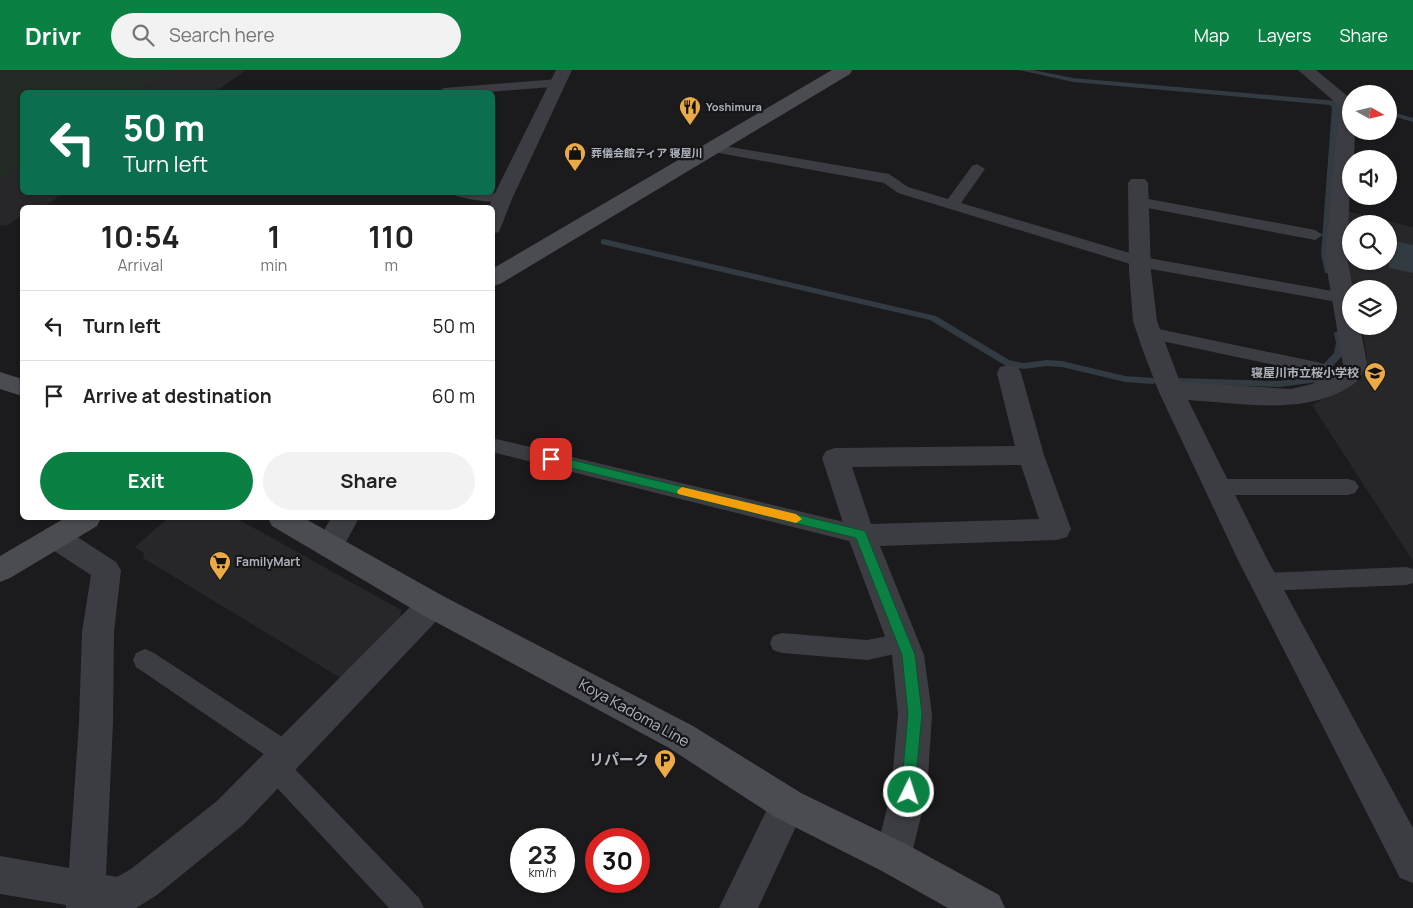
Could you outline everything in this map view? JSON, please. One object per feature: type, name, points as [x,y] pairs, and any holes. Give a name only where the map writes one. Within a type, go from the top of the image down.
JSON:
[{"type":"street","points":[[495,277],[844,70]]},
{"type":"street","points":[[1171,390],[1291,398],[1320,390],[1347,377],[1355,364],[1332,296],[1348,108],[1343,100],[1306,70]]},
{"type":"street","points":[[495,219],[502,198],[561,76]]},
{"type":"street","points":[[1138,193],[1140,262],[1145,321],[1171,390],[1265,582],[1391,827],[1413,865]]},
{"type":"street","points":[[861,535],[1057,529],[1031,455],[1009,373]]},
{"type":"street","points":[[0,380],[20,387]]},
{"type":"street","points":[[893,857],[909,792],[915,714],[908,655],[861,535],[835,458],[1031,455]]},
{"type":"street","points":[[0,570],[84,520]]},
{"type":"street","name":"Koya Kadoma Line","points":[[291,520],[338,530],[432,605],[681,737],[788,805],[893,857],[986,908]]},
{"type":"street","points":[[55,537],[106,570],[98,632],[96,722],[84,899]]},
{"type":"street","points":[[0,875],[84,899],[120,896],[144,882],[230,813],[432,605]]},
{"type":"street","points":[[738,908],[788,805]]},
{"type":"lane","points":[[459,90],[561,76]]},
{"type":"lane","points":[[713,148],[889,179],[903,190],[1140,262],[1332,296]]},
{"type":"lane","points":[[951,205],[977,169]]},
{"type":"lane","points":[[1138,193],[1316,235]]},
{"type":"lane","points":[[479,195],[502,198]]},
{"type":"lane","points":[[1149,333],[1317,368]]},
{"type":"lane","points":[[495,446],[861,535]]},
{"type":"lane","points":[[1218,487],[1348,487]]},
{"type":"lane","points":[[1265,582],[1407,576]]},
{"type":"lane","points":[[782,643],[867,650],[904,643]]},
{"type":"lane","points":[[145,660],[281,761],[409,908]]},
{"type":"shaded area","points":[[0,70],[246,70],[218,90],[20,90],[20,195],[61,195],[46,205],[20,205],[20,216],[8,225],[0,226]]},
{"type":"shaded area","points":[[168,70],[137,90],[20,90],[20,166],[0,180],[0,71]]},
{"type":"shaded area","name":"寝屋川市立桜小学校","points":[[1347,211],[1364,215],[1347,215]]},
{"type":"shaded area","name":"寝屋川市立桜小学校","points":[[1397,223],[1413,227],[1413,561],[1312,405],[1361,379],[1367,358],[1363,335],[1397,335],[1397,280],[1348,280],[1346,270],[1397,270]]},
{"type":"shaded area","points":[[1397,242],[1413,245],[1413,273],[1397,270]]},
{"type":"shaded area","points":[[166,520],[240,520],[401,610],[400,624],[344,680],[143,558],[144,553],[135,547]]},
{"type":"waterway","points":[[1022,70],[1073,80],[1333,103]]},
{"type":"waterway","points":[[1328,271],[1325,254],[1336,107],[1333,103]]},
{"type":"waterway","points":[[1398,116],[1413,120]]},
{"type":"waterway","points":[[604,242],[933,318],[1006,363],[1023,366],[1047,363],[1062,364],[1125,379],[1153,381]]},
{"type":"waterway","points":[[1177,381],[1279,384],[1314,380],[1339,354],[1341,343],[1339,333]]},
{"type":"slow traffic","points":[[682,491],[796,519]]},
{"type":"place","name":"Yoshimura","points":[[690,126]]},
{"type":"place","name":"葬儀会館ティア 寝屋川","points":[[575,172]]},
{"type":"place","name":"寝屋川市立桜小学校","points":[[1375,392]]},
{"type":"place","name":"FamilyMart","points":[[220,581]]},
{"type":"place","name":"リパーク","points":[[665,779]]},
{"type":"route","points":[[551,459],[861,535],[908,655],[915,714],[909,792]]}]
